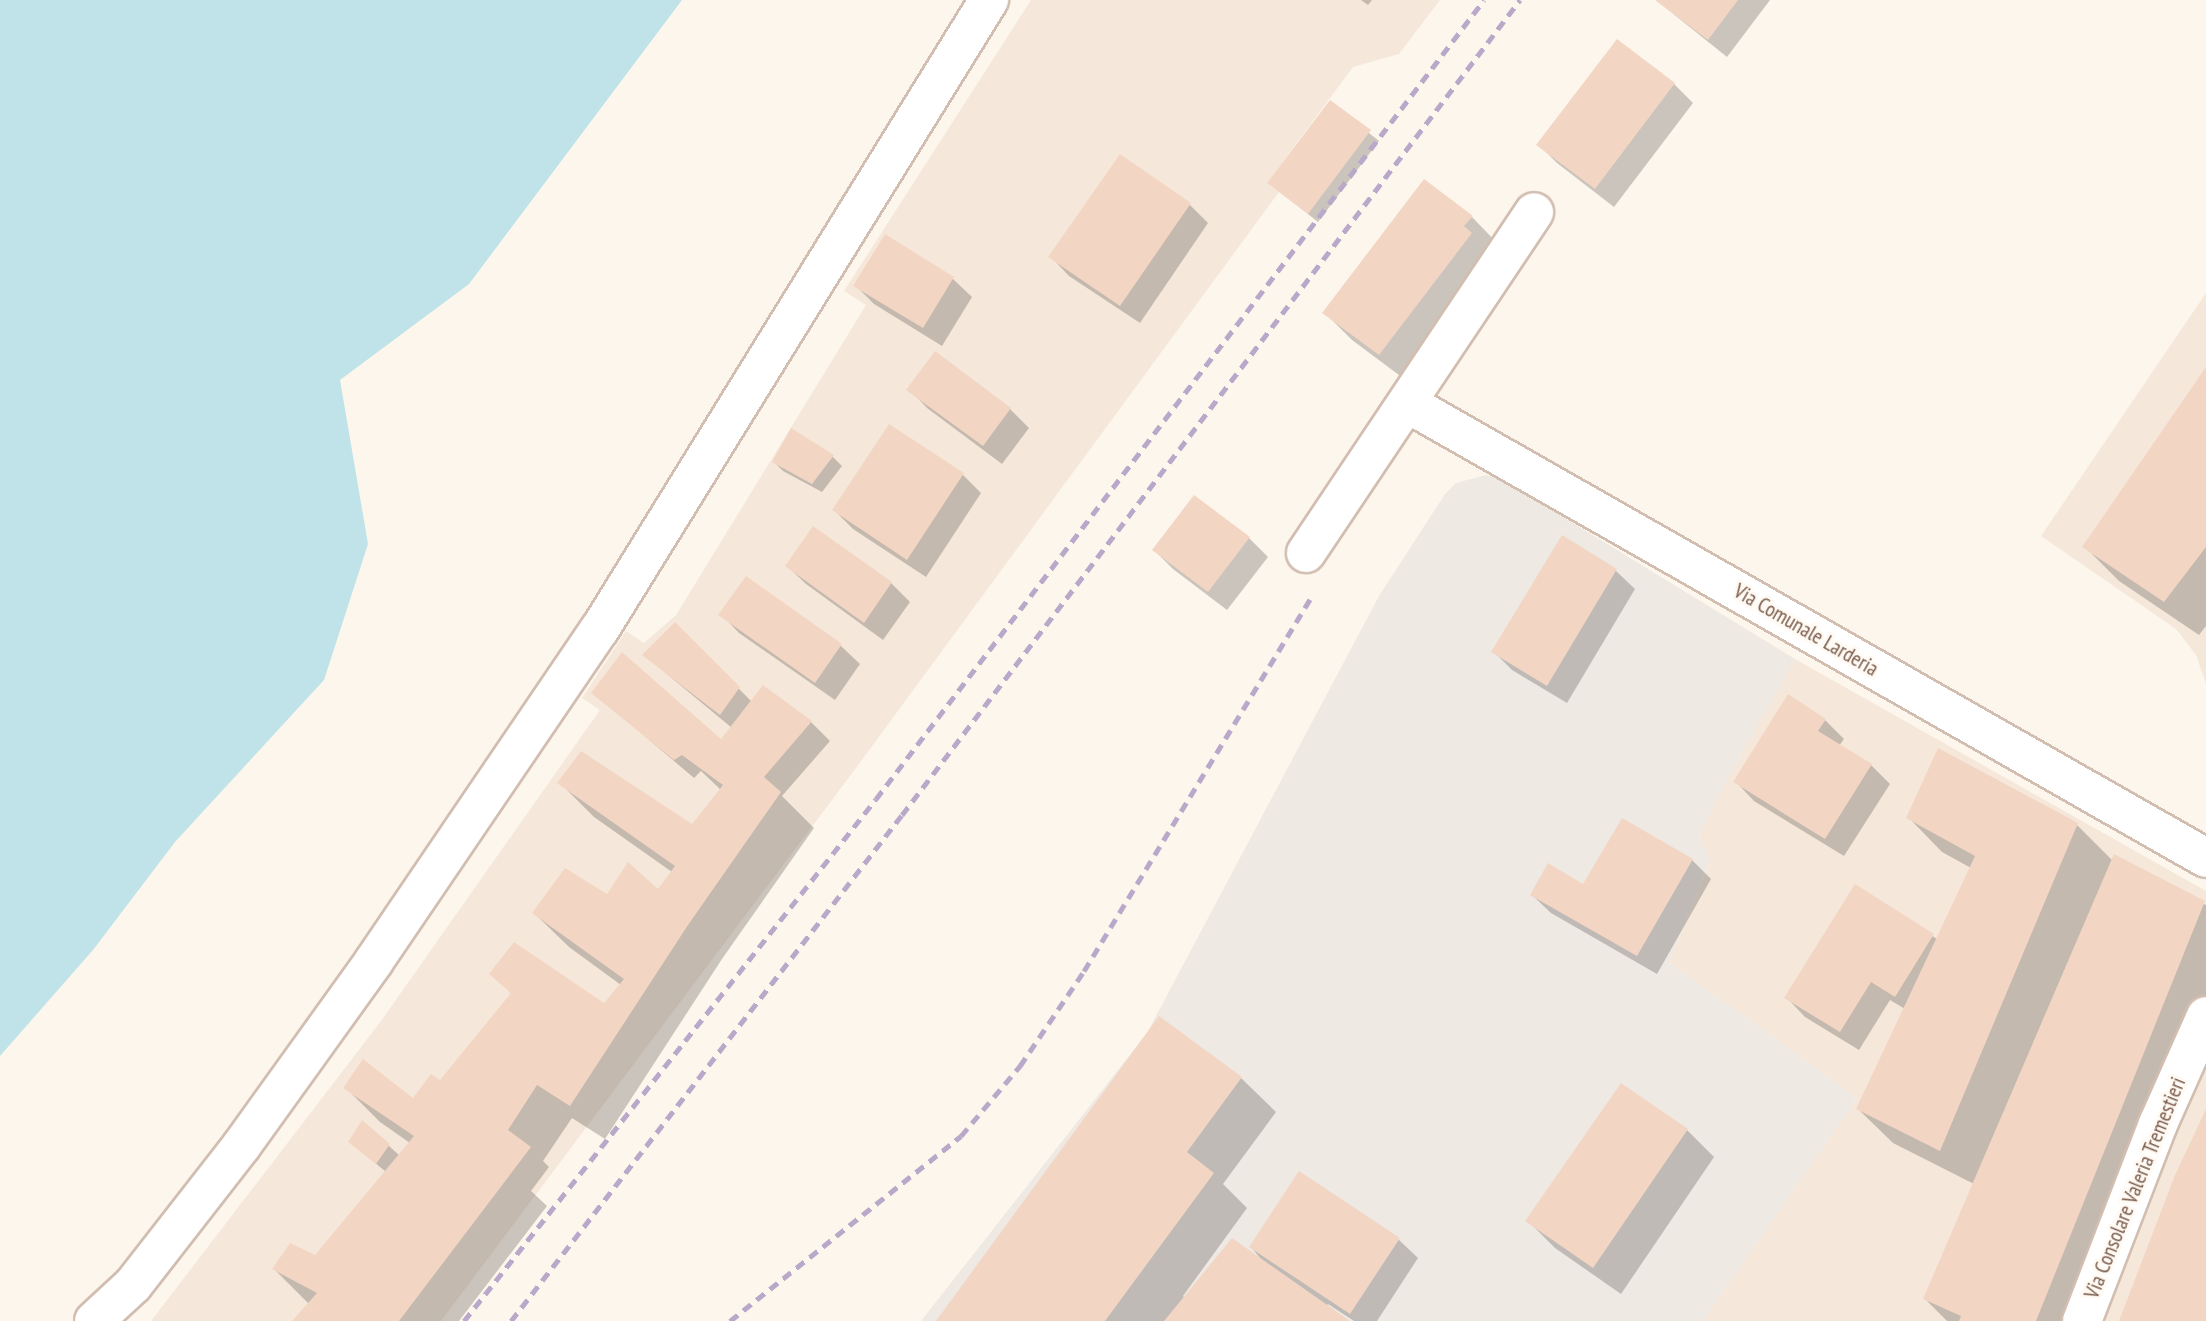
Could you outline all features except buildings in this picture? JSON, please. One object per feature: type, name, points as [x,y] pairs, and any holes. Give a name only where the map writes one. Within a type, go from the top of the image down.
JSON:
[{"type":"street","points":[[94,1321],[133,1285],[243,1144],[374,961],[592,640],[989,0]]},
{"type":"street","points":[[1306,554],[1534,212]]},
{"type":"street","name":"Via Comunale Larderia","points":[[1407,403],[2206,858]]},
{"type":"street","name":"Via Consolare Valeria Tremestieri","points":[[2082,1321],[2158,1124],[2206,1016]]},
{"type":"shaded area","points":[[1031,0],[1440,0],[1399,54],[1353,67],[1267,183],[1279,192],[856,768],[441,1321],[151,1321],[381,1021],[600,710],[582,698],[626,631],[644,643],[676,615],[866,305],[844,291]]},
{"type":"shaded area","points":[[2206,293],[2206,684],[2196,655],[2176,629],[2041,536]]},
{"type":"shaded area","points":[[1486,475],[1501,479],[1795,659],[1721,790],[1699,836],[1710,861],[1669,962],[1857,1098],[1703,1321],[921,1321],[1147,1033],[1379,596],[1445,494],[1456,483]]},
{"type":"shaded area","points":[[1795,659],[2206,891],[2206,1321],[1703,1321],[1857,1098],[1669,962],[1710,862],[1699,836],[1721,790]]},
{"type":"water","points":[[0,0],[682,0],[469,284],[340,380],[368,544],[324,680],[175,842],[93,950],[0,1056]]},
{"type":"railway","points":[[464,1321],[876,799],[1484,0]]},
{"type":"railway","points":[[511,1321],[902,815],[1520,0]]},
{"type":"railway","points":[[730,1321],[961,1136],[1020,1066],[1084,971],[1314,593]]}]
